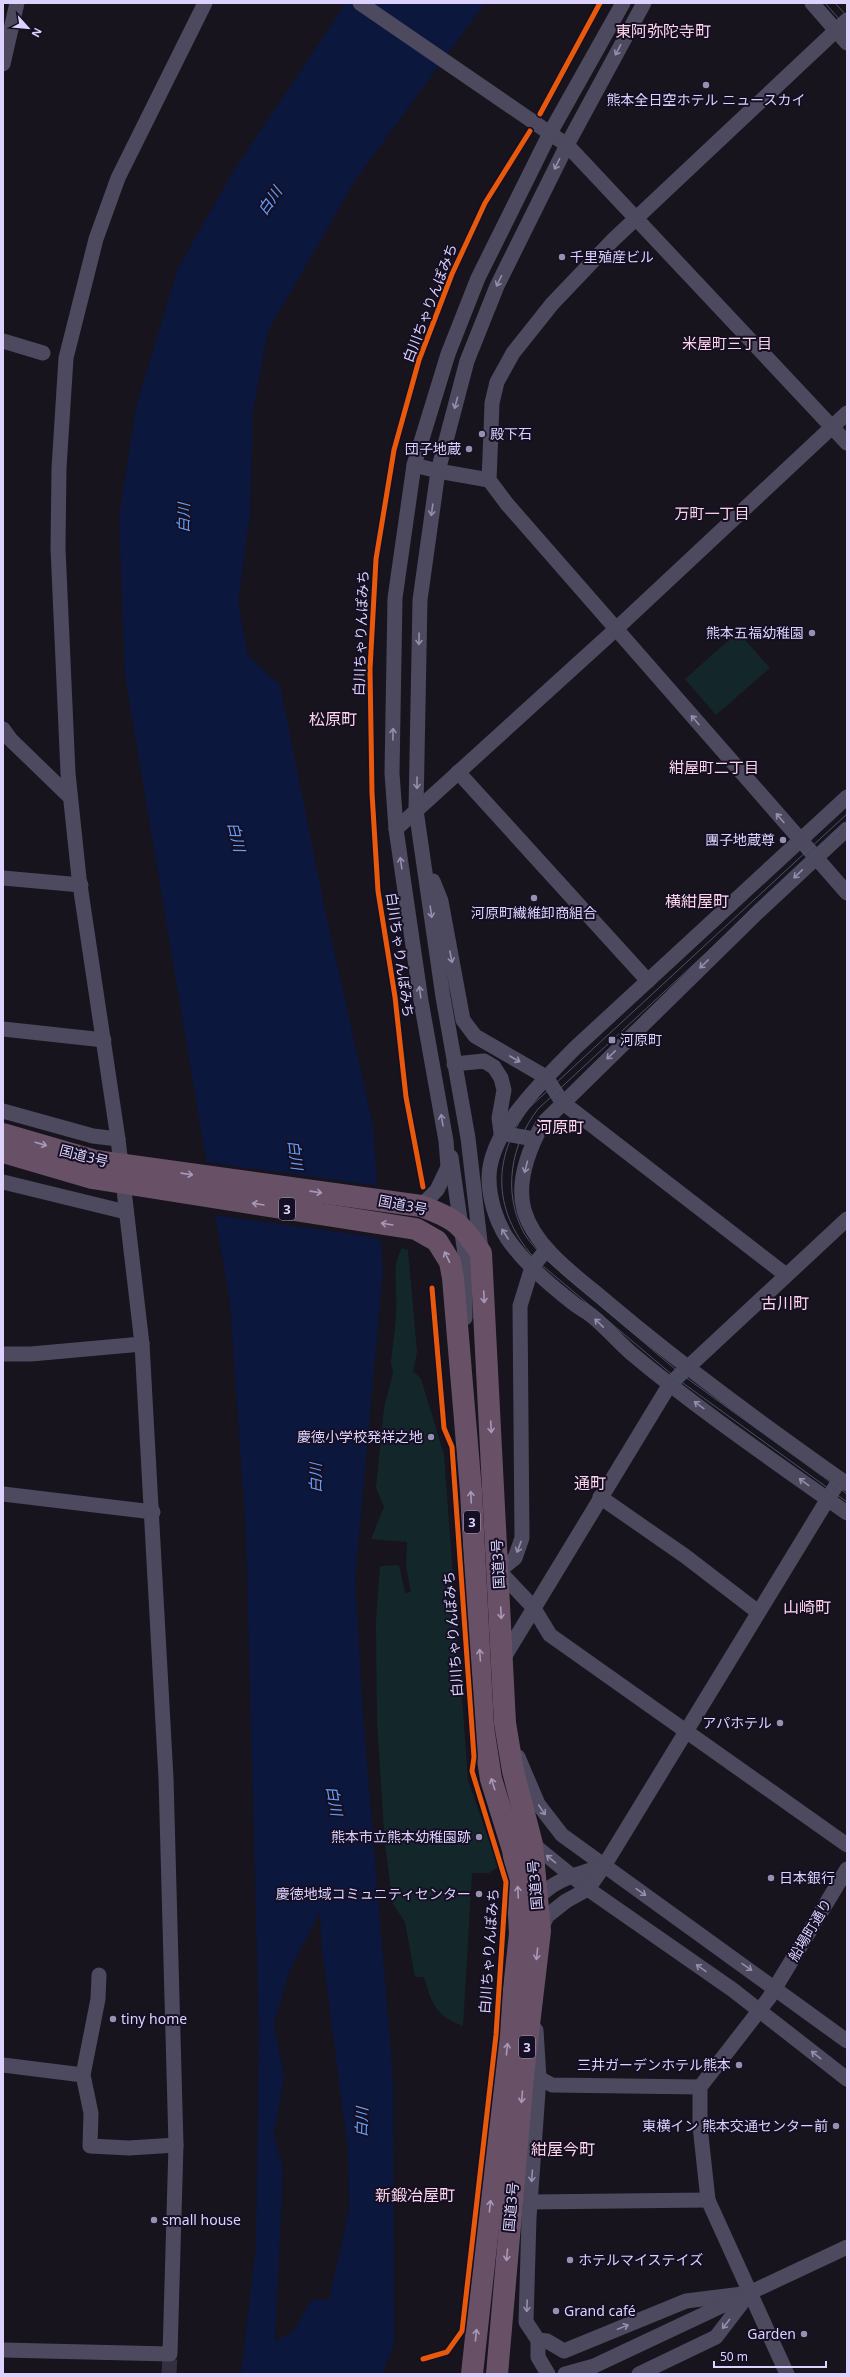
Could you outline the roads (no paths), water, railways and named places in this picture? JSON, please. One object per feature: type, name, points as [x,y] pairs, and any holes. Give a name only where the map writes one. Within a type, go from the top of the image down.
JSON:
[{"type":"highway","name":"国道3号","points":[[3,1134],[96,1160],[122,1174]]},
{"type":"highway","name":"国道3号","points":[[3,1152],[92,1178],[122,1174],[422,1223],[452,1220]]},
{"type":"highway","points":[[452,1220],[481,1253]]},
{"type":"highway","name":"国道3号","points":[[422,1223],[437,1241],[450,1262],[462,1369],[483,1727],[491,1779],[506,1821],[530,1932],[534,1984],[531,2077],[497,2374]]},
{"type":"highway","name":"国道3号","points":[[472,2374],[530,1932],[537,1899],[532,1844],[512,1771],[505,1723],[499,1571],[481,1253]]},
{"type":"street","points":[[3,64],[17,3]]},
{"type":"street","points":[[3,2350],[170,2354],[176,2146],[166,1778],[153,1512],[142,1344],[118,1139],[81,885],[70,797],[58,548],[59,468],[66,358],[96,239],[118,178],[205,3]]},
{"type":"street","points":[[360,3],[567,145],[847,443]]},
{"type":"street","points":[[422,1223],[448,1167],[446,1141],[421,1001],[396,829],[392,773],[395,598],[414,464],[448,354],[478,278],[550,133],[623,3]]},
{"type":"street","points":[[481,1253],[468,1138],[454,1064],[416,810],[420,600],[438,471],[467,361],[497,286],[567,145],[644,3]]},
{"type":"street","points":[[812,3],[847,43]]},
{"type":"street","points":[[847,20],[636,218],[552,304],[504,366],[497,382],[492,403],[489,480],[507,504],[847,893]]},
{"type":"street","points":[[3,341],[42,353]]},
{"type":"street","points":[[396,829],[616,629],[847,413]]},
{"type":"street","points":[[414,464],[438,471],[489,480]]},
{"type":"street","points":[[6,736],[70,797]]},
{"type":"street","points":[[458,772],[648,981]]},
{"type":"street","points":[[847,797],[575,1048],[546,1077],[501,1133],[492,1157],[489,1178],[492,1200],[498,1222],[508,1238],[532,1267],[574,1305],[591,1315],[629,1352],[670,1384],[847,1513]]},
{"type":"street","points":[[530,1932],[566,1900],[588,1889],[604,1866],[827,1499],[843,1481],[686,1368],[547,1249],[531,1226],[524,1209],[522,1192],[524,1170],[534,1139],[543,1123],[562,1102],[816,857],[847,829]]},
{"type":"street","points":[[422,853],[441,901],[463,1020],[475,1036],[546,1077],[562,1102],[786,1275]]},
{"type":"street","points":[[3,878],[81,885]]},
{"type":"street","points":[[3,1029],[104,1040]]},
{"type":"street","points":[[454,1064],[484,1061],[494,1067],[502,1078],[504,1090],[499,1118],[501,1133]]},
{"type":"street","points":[[3,1112],[93,1136],[118,1139]]},
{"type":"street","points":[[501,1133],[534,1139]]},
{"type":"street","points":[[462,1369],[466,1289],[465,1254],[452,1220],[457,1193],[464,1173],[468,1138]]},
{"type":"street","points":[[446,1141],[454,1166],[457,1193]]},
{"type":"street","points":[[3,1187],[3,1182],[126,1212]]},
{"type":"street","points":[[503,1659],[670,1384],[847,1219]]},
{"type":"street","points":[[547,1249],[532,1267],[520,1306],[522,1538],[519,1551],[515,1558],[499,1571],[533,1608],[550,1635],[847,1845]]},
{"type":"street","points":[[3,1354],[31,1354],[142,1344]]},
{"type":"street","points":[[3,1494],[153,1512]]},
{"type":"street","points":[[600,1497],[685,1556],[758,1612]]},
{"type":"street","points":[[505,1723],[538,1804],[548,1821],[562,1835],[775,1987],[847,2041]]},
{"type":"street","points":[[506,1821],[588,1889],[760,2011],[847,2079]]},
{"type":"street","points":[[537,1899],[571,1876],[604,1866]]},
{"type":"street","name":"船場町通り","points":[[700,2087],[760,2011],[847,1869]]},
{"type":"street","points":[[99,1975],[98,1999],[83,2075],[90,2113],[90,2146],[129,2148],[176,2146]]},
{"type":"street","points":[[3,2065],[83,2075]]},
{"type":"street","points":[[548,2374],[538,2356],[538,2340],[526,2322],[530,2202],[531,2077],[552,2085],[700,2087],[700,2126],[708,2200],[787,2374]]},
{"type":"street","points":[[530,2202],[708,2200]]},
{"type":"street","points":[[565,2374],[594,2366],[847,2246]]},
{"type":"street","points":[[538,2340],[547,2341],[564,2351],[686,2300],[750,2293]]},
{"type":"street","points":[[639,2374],[716,2337],[750,2293]]},
{"type":"water","name":"白川","points":[[346,3],[485,3],[356,179],[268,331],[253,410],[250,513],[238,603],[248,656],[280,685],[326,915],[373,1125],[383,1269],[355,1580],[363,1714],[393,2078],[394,2344],[382,2374],[241,2374],[256,2245],[259,2033],[246,1533],[230,1303],[125,675],[119,518],[136,407],[178,268],[233,172]],"holes":[[[320,1912],[322,1950],[348,2150],[349,2210],[329,2300],[311,2300],[293,2332],[275,2341],[283,2170],[274,2134],[284,2077],[274,2024],[289,1972]]]},
{"type":"tunnel","points":[[169,2374],[170,2354]]},
{"type":"tram line","points":[[825,3],[847,28]]},
{"type":"tram line","points":[[835,3],[847,16]]},
{"type":"tram line","points":[[847,814],[529,1108],[516,1127],[508,1147],[503,1166],[502,1186],[505,1205],[512,1224],[522,1243],[537,1261],[676,1378],[847,1502]]},
{"type":"tram line","points":[[847,822],[538,1109],[521,1137],[516,1153],[512,1185],[513,1201],[517,1217],[524,1233],[543,1257],[681,1374],[847,1494]]},
{"type":"place","name":"熊本全日空ホテル ニュースカイ","points":[[706,85]]},
{"type":"place","name":"千里殖産ビル","points":[[562,257]]},
{"type":"place","name":"殿下石","points":[[482,434]]},
{"type":"place","name":"団子地蔵","points":[[469,449]]},
{"type":"place","name":"熊本五福幼稚園","points":[[812,633]]},
{"type":"place","name":"團子地蔵尊","points":[[783,840]]},
{"type":"place","name":"河原町繊維卸商組合","points":[[534,898]]},
{"type":"place","name":"河原町","points":[[612,1040]]},
{"type":"place","name":"慶徳小学校発祥之地","points":[[431,1437]]},
{"type":"place","name":"アパホテル","points":[[780,1723]]},
{"type":"place","name":"熊本市立熊本幼稚園跡","points":[[479,1837]]},
{"type":"place","name":"日本銀行","points":[[771,1878]]},
{"type":"place","name":"慶徳地域コミュニティセンター","points":[[479,1894]]},
{"type":"place","name":"tiny home","points":[[113,2019]]},
{"type":"place","name":"三井ガーデンホテル熊本","points":[[739,2065]]},
{"type":"place","name":"東横イン 熊本交通センター前","points":[[836,2126]]},
{"type":"place","name":"small house","points":[[154,2220]]},
{"type":"place","name":"ホテルマイステイズ","points":[[570,2260]]},
{"type":"place","name":"Grand café","points":[[556,2311]]},
{"type":"place","name":"Garden","points":[[804,2334]]},
{"type":"district","name":"東阿弥陀寺町","points":[[663,31]]},
{"type":"district","name":"米屋町三丁目","points":[[727,344]]},
{"type":"district","name":"万町一丁目","points":[[712,514]]},
{"type":"district","name":"松原町","points":[[333,719]]},
{"type":"district","name":"紺屋町二丁目","points":[[714,768]]},
{"type":"district","name":"横紺屋町","points":[[697,901]]},
{"type":"district","name":"河原町","points":[[560,1127]]},
{"type":"district","name":"古川町","points":[[785,1303]]},
{"type":"district","name":"通町","points":[[590,1483]]},
{"type":"district","name":"山崎町","points":[[807,1607]]},
{"type":"district","name":"紺屋今町","points":[[563,2149]]},
{"type":"district","name":"新鍛冶屋町","points":[[415,2195]]}]
